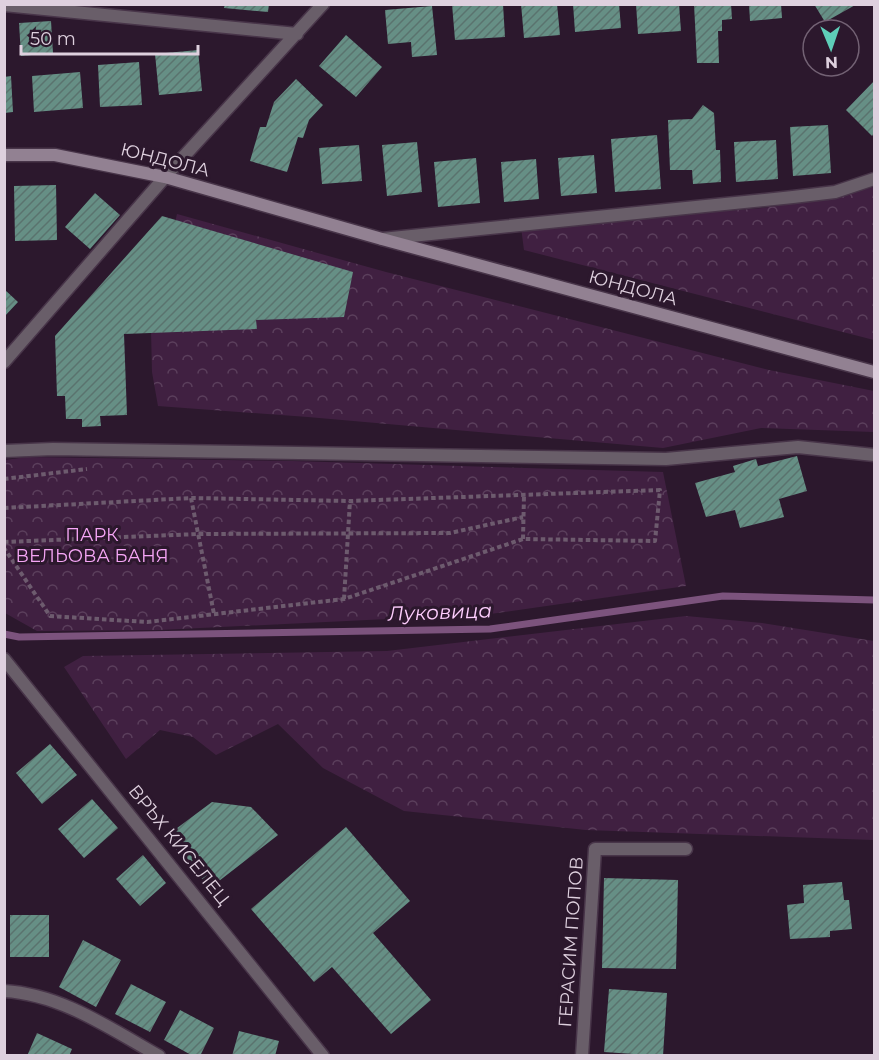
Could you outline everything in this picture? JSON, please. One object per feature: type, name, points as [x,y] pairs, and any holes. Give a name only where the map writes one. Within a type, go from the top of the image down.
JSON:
[{"type":"main road","name":"ЮНДОЛА","points":[[4,155],[55,155],[165,177],[382,239],[874,372]]},
{"type":"street","points":[[4,362],[165,177],[323,4]]},
{"type":"street","points":[[4,5],[297,34]]},
{"type":"street","name":"ЮНДОЛА","points":[[382,239],[835,192],[874,179]]},
{"type":"street","points":[[4,451],[53,449],[666,459],[798,447],[874,455]]},
{"type":"street","name":"ВРЪХ КИСЕЛЕЦ","points":[[4,659],[26,683],[323,1056]]},
{"type":"street","name":"ГЕРАСИМ ПОПОВ","points":[[582,1056],[595,849],[686,849]]},
{"type":"street","points":[[4,992],[36,995],[64,1004],[159,1056]]},
{"type":"path","points":[[4,508],[191,498],[350,501],[660,490],[655,541],[523,539],[344,599],[147,622],[50,616],[4,548]]},
{"type":"path","points":[[523,539],[524,495]]},
{"type":"path","points":[[191,498],[214,614]]},
{"type":"path","points":[[344,599],[350,501]]},
{"type":"path","points":[[4,542],[198,534],[450,533],[523,517]]},
{"type":"green space","points":[[874,187],[874,340],[524,250],[521,227],[763,208]]},
{"type":"green space","points":[[177,214],[386,272],[769,370],[874,391],[874,432],[761,428],[663,448],[158,406],[152,372],[151,329]]},
{"type":"green space","name":"ПАРК ВЕЛЬОВА БАНЯ","points":[[27,457],[292,461],[663,472],[686,586],[490,614],[159,630],[37,631],[5,613],[5,460]]},
{"type":"green space","points":[[686,616],[762,623],[874,641],[874,840],[586,830],[404,811],[323,768],[278,724],[216,755],[193,737],[160,730],[126,759],[64,667],[83,656],[387,651]]},
{"type":"building","points":[[225,4],[269,4],[268,12],[224,8]]},
{"type":"building","points":[[452,4],[503,4],[505,37],[455,40]]},
{"type":"building","points":[[521,4],[557,4],[560,35],[524,38]]},
{"type":"building","points":[[573,4],[619,4],[621,28],[575,32]]},
{"type":"building","points":[[636,4],[679,4],[681,31],[638,34]]},
{"type":"building","points":[[694,4],[731,4],[732,19],[722,20],[722,31],[718,31],[719,63],[697,63]]},
{"type":"building","points":[[749,4],[781,4],[782,18],[750,21]]},
{"type":"building","points":[[814,4],[857,4],[832,18],[823,18]]},
{"type":"building","points":[[432,6],[437,55],[412,57],[411,42],[388,44],[385,10]]},
{"type":"building","points":[[51,21],[53,53],[21,56],[19,23]]},
{"type":"building","points":[[346,35],[382,67],[356,97],[319,66]]},
{"type":"building","points":[[198,50],[202,91],[159,95],[155,54]]},
{"type":"building","points":[[139,62],[142,105],[100,107],[98,65]]},
{"type":"building","points":[[80,72],[83,108],[34,112],[32,76]]},
{"type":"building","points":[[11,76],[13,112],[4,113],[4,77]]},
{"type":"building","points":[[296,79],[323,105],[309,120],[303,138],[298,137],[287,172],[250,161],[260,127],[266,127],[274,102]]},
{"type":"building","points":[[874,81],[874,134],[872,136],[846,110]]},
{"type":"building","points":[[703,105],[714,113],[716,150],[720,150],[721,182],[693,184],[692,170],[670,170],[668,120],[692,119]]},
{"type":"building","points":[[828,125],[831,173],[793,176],[790,127]]},
{"type":"building","points":[[657,135],[661,189],[615,192],[611,139]]},
{"type":"building","points":[[776,140],[778,179],[736,182],[734,142]]},
{"type":"building","points":[[417,142],[422,192],[387,196],[382,145]]},
{"type":"building","points":[[359,145],[362,181],[322,184],[319,148]]},
{"type":"building","points":[[594,155],[597,193],[561,196],[558,158]]},
{"type":"building","points":[[476,158],[480,203],[438,207],[434,162]]},
{"type":"building","points":[[536,159],[539,199],[504,202],[501,162]]},
{"type":"building","points":[[56,185],[57,240],[15,241],[14,186]]},
{"type":"building","points":[[95,193],[120,215],[90,249],[65,227]]},
{"type":"building","points":[[162,216],[353,272],[344,317],[256,320],[257,329],[124,334],[127,415],[100,416],[101,426],[82,427],[82,419],[66,419],[65,396],[57,396],[55,336]]},
{"type":"building","points":[[4,289],[18,302],[4,317]]},
{"type":"building","points":[[797,456],[807,491],[779,499],[784,517],[740,528],[735,510],[706,517],[695,483],[735,472],[733,466],[756,459],[758,466]]},
{"type":"building","points":[[50,744],[77,775],[42,804],[16,773]]},
{"type":"building","points":[[92,799],[118,828],[84,858],[58,829]]},
{"type":"building","points":[[212,802],[251,807],[278,835],[210,888],[165,837]]},
{"type":"building","points":[[346,827],[410,901],[373,933],[431,1000],[391,1034],[332,967],[314,982],[251,909]]},
{"type":"building","points":[[143,855],[166,883],[140,906],[116,879]]},
{"type":"building","points":[[604,878],[678,880],[676,969],[602,968]]},
{"type":"building","points":[[842,882],[844,900],[849,900],[852,929],[830,931],[830,937],[790,939],[787,905],[804,903],[803,885]]},
{"type":"building","points":[[10,915],[49,915],[49,957],[10,957]]},
{"type":"building","points":[[83,940],[121,960],[96,1007],[59,987]]},
{"type":"building","points":[[131,984],[166,1002],[150,1032],[115,1014]]},
{"type":"building","points":[[609,989],[667,993],[663,1056],[604,1052]]},
{"type":"building","points":[[180,1010],[214,1028],[200,1056],[193,1056],[164,1040]]},
{"type":"building","points":[[239,1031],[279,1041],[275,1056],[232,1056]]},
{"type":"building","points":[[37,1033],[72,1049],[69,1056],[27,1056]]},
{"type":"waterway","name":"Луковица","points":[[4,634],[19,637],[490,629],[723,596],[874,600]]}]
